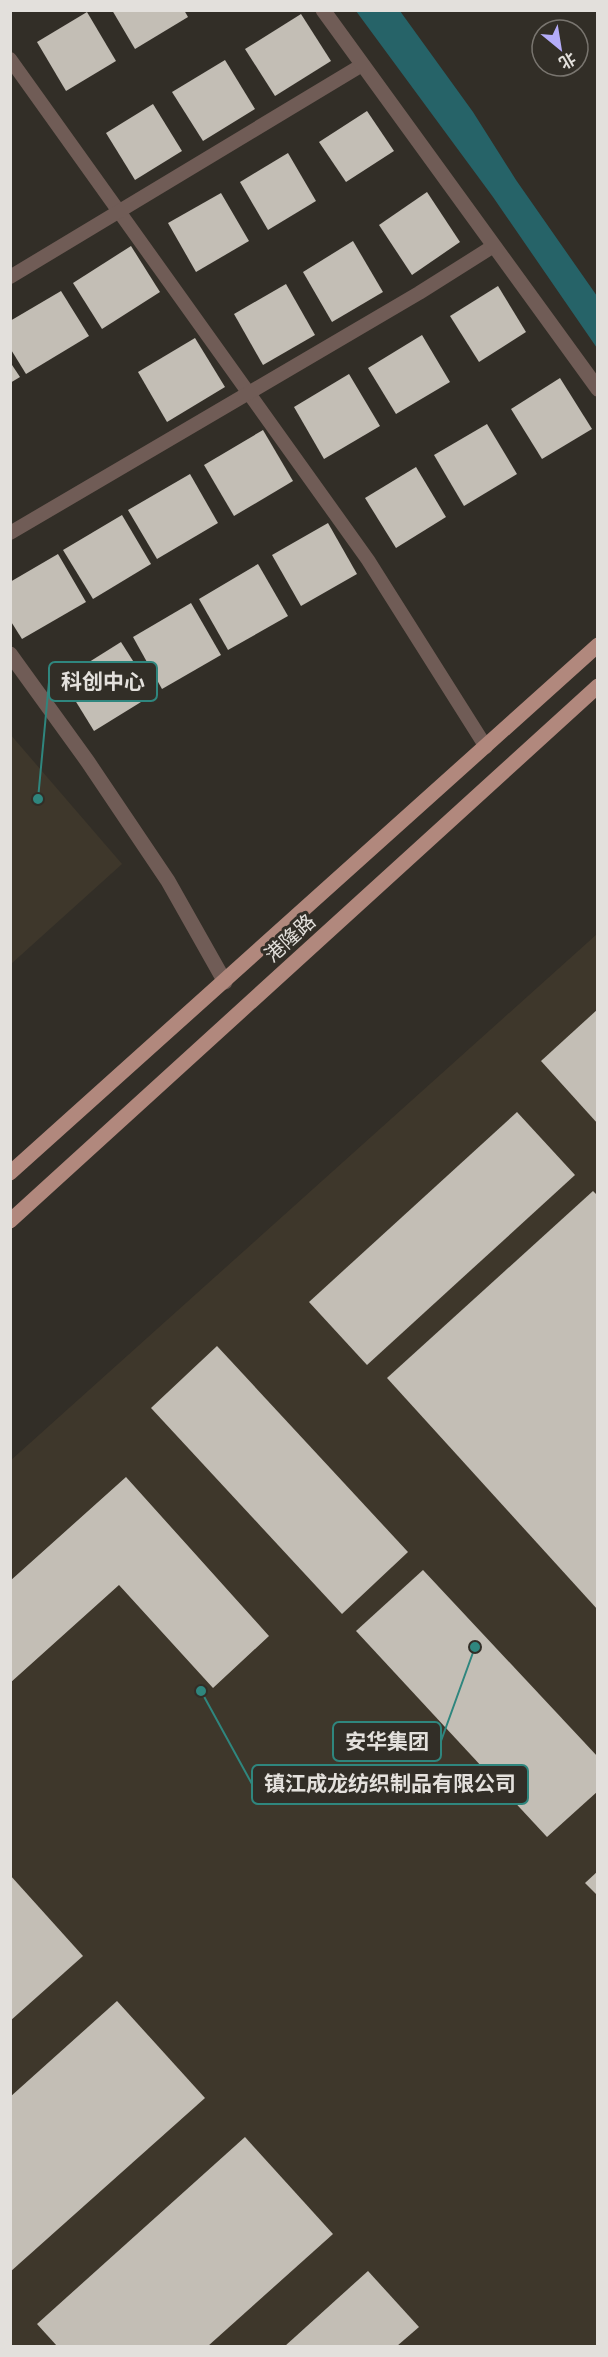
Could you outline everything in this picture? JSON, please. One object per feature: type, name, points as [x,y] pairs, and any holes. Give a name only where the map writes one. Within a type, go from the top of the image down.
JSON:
[{"type":"main road","name":"港隆路","points":[[10,1173],[597,645]]},
{"type":"main road","name":"港隆路","points":[[10,1221],[597,686]]},
{"type":"street","points":[[323,10],[492,247],[597,389]]},
{"type":"street","points":[[10,654],[88,762],[168,881],[225,982]]},
{"type":"lane","points":[[10,59],[368,560],[486,747]]},
{"type":"lane","points":[[10,277],[362,65]]},
{"type":"lane","points":[[10,533],[419,293],[492,247]]},
{"type":"shaded area","points":[[10,734],[122,864],[11,964],[10,964]]},
{"type":"shaded area","points":[[597,934],[598,2345],[11,2346],[10,1461]]},
{"type":"water","points":[[356,11],[400,11],[473,112],[516,180],[597,296],[597,348],[493,197]]},
{"type":"building","points":[[112,10],[184,10],[188,17],[135,49]]},
{"type":"building","points":[[87,12],[116,61],[66,91],[37,42]]},
{"type":"building","points":[[301,14],[331,61],[275,96],[245,49]]},
{"type":"building","points":[[225,60],[255,109],[203,141],[172,92]]},
{"type":"building","points":[[153,104],[182,151],[135,180],[106,133]]},
{"type":"building","points":[[367,111],[394,151],[346,182],[319,142]]},
{"type":"building","points":[[288,153],[316,201],[268,230],[240,182]]},
{"type":"building","points":[[427,192],[460,242],[412,275],[379,225]]},
{"type":"building","points":[[221,193],[249,241],[196,272],[168,223]]},
{"type":"building","points":[[353,241],[383,292],[332,322],[303,272]]},
{"type":"building","points":[[131,246],[160,292],[102,329],[73,283]]},
{"type":"building","points":[[286,284],[315,335],[263,365],[234,314]]},
{"type":"building","points":[[498,286],[526,332],[479,362],[450,316]]},
{"type":"building","points":[[61,291],[89,336],[26,374],[10,348],[10,321]]},
{"type":"building","points":[[422,335],[450,382],[396,414],[368,368]]},
{"type":"building","points":[[195,338],[225,387],[167,422],[138,372]]},
{"type":"building","points":[[10,362],[20,377],[10,383]]},
{"type":"building","points":[[349,374],[380,426],[324,459],[294,407]]},
{"type":"building","points":[[560,378],[592,429],[542,459],[511,409]]},
{"type":"building","points":[[487,424],[517,474],[464,506],[434,455]]},
{"type":"building","points":[[263,430],[293,481],[234,516],[204,465]]},
{"type":"building","points":[[416,467],[446,517],[396,548],[365,498]]},
{"type":"building","points":[[190,474],[218,523],[157,559],[128,510]]},
{"type":"building","points":[[122,515],[151,564],[93,599],[63,550]]},
{"type":"building","points":[[328,523],[357,574],[301,606],[272,555]]},
{"type":"building","points":[[58,554],[86,602],[22,639],[10,620],[10,582]]},
{"type":"building","points":[[258,564],[288,616],[228,650],[199,599]]},
{"type":"building","points":[[191,603],[221,655],[162,689],[133,637]]},
{"type":"building","points":[[121,642],[154,694],[94,731],[62,679]]},
{"type":"building","points":[[598,1009],[598,1124],[541,1061]]},
{"type":"building","points":[[517,1112],[575,1175],[367,1365],[309,1302]]},
{"type":"building","points":[[593,1191],[598,1196],[598,1610],[387,1378]]},
{"type":"building","points":[[217,1346],[408,1552],[342,1614],[151,1408]]},
{"type":"building","points":[[126,1477],[269,1636],[213,1688],[119,1585],[10,1683],[10,1581]]},
{"type":"building","points":[[423,1570],[598,1757],[598,1791],[547,1837],[356,1631]]},
{"type":"building","points":[[598,1871],[598,1896],[585,1883]]},
{"type":"building","points":[[10,1875],[83,1956],[10,2021]]},
{"type":"building","points":[[117,2001],[205,2098],[10,2272],[10,2097]]},
{"type":"building","points":[[245,2137],[333,2234],[208,2346],[57,2346],[37,2324]]},
{"type":"building","points":[[368,2271],[419,2327],[397,2346],[285,2346]]},
{"type":"place","name":"科创中心","points":[[38,799]]},
{"type":"place","name":"安华集团","points":[[475,1647]]},
{"type":"place","name":"镇江成龙纺织制品有限公司","points":[[201,1691]]}]
